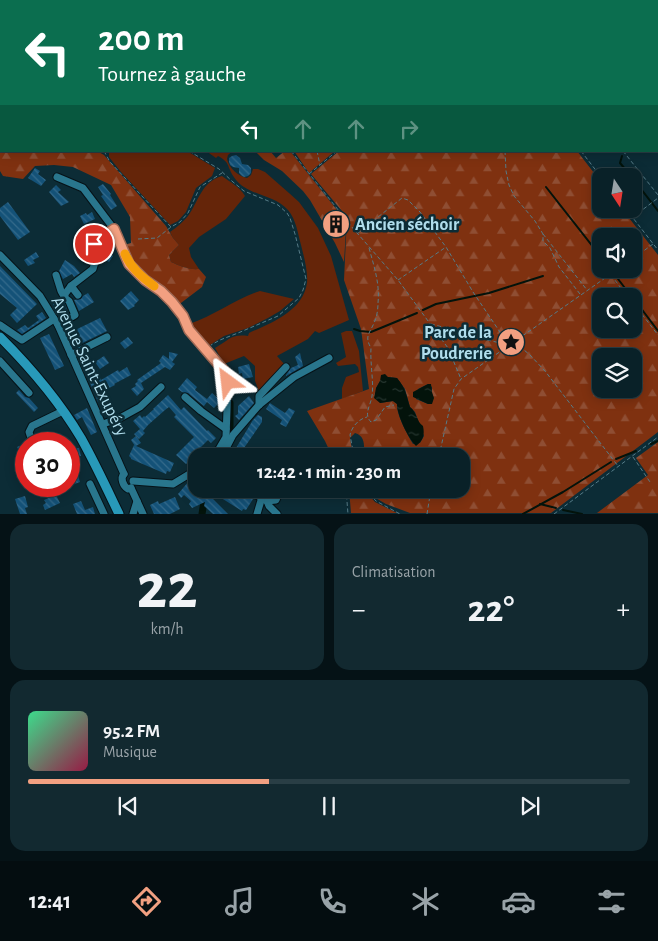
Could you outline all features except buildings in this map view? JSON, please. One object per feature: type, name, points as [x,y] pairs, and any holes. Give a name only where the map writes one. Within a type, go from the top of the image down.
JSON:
[{"type":"main road","points":[[0,337],[35,374],[63,411],[81,439],[119,514]]},
{"type":"street","points":[[57,177],[83,188],[114,229],[129,264],[172,302],[183,316],[189,330],[226,373],[228,382],[226,437],[220,448]]},
{"type":"street","points":[[65,298],[65,294],[71,286],[93,269],[95,262],[94,244],[114,229]]},
{"type":"street","name":"Avenue Saint-Exupéry","points":[[0,255],[40,296],[56,322],[124,474],[122,480],[125,487],[128,489],[132,485]]},
{"type":"street","points":[[0,325],[22,340],[56,322],[75,315],[70,301],[65,298],[61,291],[56,275]]},
{"type":"street","points":[[71,286],[78,295]]},
{"type":"street","points":[[71,355],[107,337]]},
{"type":"street","points":[[226,448],[233,435],[259,405],[294,377],[329,358]]},
{"type":"street","points":[[0,361],[29,393]]},
{"type":"street","points":[[259,405],[259,396],[286,367]]},
{"type":"street","points":[[103,424],[120,418],[140,406],[161,387]]},
{"type":"street","points":[[185,397],[201,411],[226,428]]},
{"type":"street","points":[[29,432],[32,426],[63,411]]},
{"type":"street","points":[[143,514],[132,485],[173,484],[188,475]]},
{"type":"street","points":[[90,484],[104,514]]},
{"type":"street","points":[[264,499],[276,500],[277,498]]},
{"type":"street","points":[[257,514],[264,499]]},
{"type":"street","points":[[264,499],[277,514]]},
{"type":"street","points":[[133,514],[137,501]]},
{"type":"path","points":[[105,152],[110,162],[170,228]]},
{"type":"path","points":[[191,152],[219,169],[244,190],[278,205],[287,213],[295,234],[306,279],[299,298],[278,316],[220,340],[205,349]]},
{"type":"path","points":[[292,152],[357,233],[398,280],[431,324],[448,348],[461,379]]},
{"type":"path","points":[[317,152],[320,165]]},
{"type":"path","points":[[309,174],[336,152]]},
{"type":"path","points":[[505,152],[509,185],[514,196],[588,290]]},
{"type":"path","points":[[582,152],[594,168]]},
{"type":"path","points":[[624,152],[658,195]]},
{"type":"path","points":[[138,239],[157,238],[180,222],[188,213],[200,187],[222,172]]},
{"type":"path","points":[[357,233],[402,198],[408,200],[420,212],[446,247],[509,345]]},
{"type":"path","points":[[642,210],[658,198]]},
{"type":"path","points":[[634,218],[658,250]]},
{"type":"path","points":[[543,234],[543,241],[550,248],[559,267],[581,295]]},
{"type":"path","points":[[642,252],[654,244]]},
{"type":"path","points":[[369,247],[377,278],[378,302],[375,322],[369,331],[368,343],[371,348],[372,396],[368,419],[371,422],[376,420],[385,407],[394,405]]},
{"type":"path","points":[[398,280],[446,247]]},
{"type":"path","points":[[441,448],[454,389],[461,379],[605,278]]},
{"type":"path","points":[[642,314],[658,334]]},
{"type":"path","points":[[431,324],[524,350],[544,371],[618,466]]},
{"type":"path","points":[[353,448],[350,434],[355,425],[367,416]]},
{"type":"path","points":[[554,514],[658,437]]},
{"type":"path","points":[[632,456],[650,482]]},
{"type":"path","points":[[347,498],[348,514]]},
{"type":"path","points":[[373,498],[400,514]]},
{"type":"path","points":[[427,514],[430,498]]},
{"type":"shaded area","points":[[109,152],[189,152],[215,168],[212,176],[196,188],[186,212],[178,221],[170,225],[109,157]]},
{"type":"shaded area","points":[[207,152],[232,152],[227,159],[237,173],[247,178],[251,175],[253,169],[265,172],[299,202],[318,228],[331,256],[349,320],[319,333],[315,331],[308,339],[277,356],[285,365],[259,391],[255,381],[255,366],[244,356],[224,364],[215,348],[230,338],[248,336],[249,333],[285,315],[304,293],[307,274],[298,231],[288,210],[278,202],[242,186],[234,177],[227,163],[218,156],[216,158]]},
{"type":"shaded area","points":[[222,176],[238,187],[245,196],[226,219],[199,237],[189,248],[191,257],[199,269],[188,268],[171,262],[169,255],[179,245],[170,232],[188,216],[205,187]]},
{"type":"shaded area","points":[[260,291],[294,299],[268,318],[248,328],[224,336],[210,345],[189,324],[207,317],[242,298]]},
{"type":"shaded area","points":[[352,331],[359,351],[363,391],[342,399],[342,388],[346,377],[359,372],[355,364],[338,366],[336,363],[346,357],[341,333]]},
{"type":"green space","points":[[0,152],[99,152],[104,155],[166,226],[179,245],[169,255],[171,262],[188,268],[199,269],[206,277],[202,287],[177,306],[134,266],[126,253],[124,245],[131,243],[130,217],[111,185],[73,167],[35,166],[23,179],[3,176],[0,171]]},
{"type":"green space","points":[[256,152],[271,152],[276,158],[284,152],[291,152],[337,210],[327,217],[335,234],[346,229],[344,262],[335,243],[303,191],[282,171],[264,160]]},
{"type":"green space","points":[[295,152],[334,152],[309,173]]},
{"type":"green space","name":"Parc de la Poudrerie","points":[[338,152],[578,152],[592,170],[592,218],[629,218],[637,228],[592,228],[592,278],[642,278],[642,235],[658,255],[658,432],[551,513],[410,513],[386,504],[376,498],[470,498],[470,448],[364,448],[363,439],[359,434],[355,433],[350,438],[352,448],[328,448],[307,411],[369,389],[361,329],[344,280],[347,217],[311,174]],"holes":[[[388,377],[397,378],[405,389],[410,407],[415,412],[424,436],[420,443],[413,444],[400,418],[397,404],[393,401],[380,403],[376,388],[380,381]],[[428,384],[432,387],[428,404],[416,399],[418,389]]]},
{"type":"green space","points":[[658,442],[658,513],[597,513],[648,475],[636,458]]},
{"type":"green space","name":"Parc de la Poudrerie","points":[[350,498],[371,498],[375,502],[397,513],[351,513]]},
{"type":"water","points":[[385,374],[388,377],[397,378],[400,382],[410,407],[423,426],[423,438],[416,446],[404,426],[397,404],[393,401],[380,403],[374,398],[381,375]]},
{"type":"water","points":[[431,384],[434,398],[432,404],[413,397],[413,392]]},
{"type":"waterway","points":[[622,156],[620,163],[624,168]]},
{"type":"waterway","points":[[546,187],[592,246]]},
{"type":"waterway","points":[[642,190],[658,211]]},
{"type":"waterway","points":[[423,310],[436,304],[489,293],[543,276]]},
{"type":"waterway","points":[[617,278],[625,288]]},
{"type":"waterway","points":[[642,310],[658,331]]},
{"type":"waterway","points":[[354,329],[371,332],[417,313]]},
{"type":"waterway","points":[[223,448],[230,437],[230,403]]},
{"type":"waterway","points":[[651,444],[658,441]]},
{"type":"waterway","points":[[616,459],[636,451]]},
{"type":"waterway","points":[[523,514],[611,462]]},
{"type":"waterway","points":[[202,514],[205,498]]},
{"type":"waterway","points":[[540,504],[556,508]]},
{"type":"waterway","points":[[563,510],[582,514]]},
{"type":"slow traffic","points":[[125,254],[129,264],[154,286]]},
{"type":"place","name":"Ancien séchoir","points":[[336,224]]},
{"type":"place","name":"Parc de la Poudrerie","points":[[511,342]]},
{"type":"route","points":[[94,244],[114,229],[129,264],[172,302],[183,316],[189,330],[226,373],[228,382]]}]
